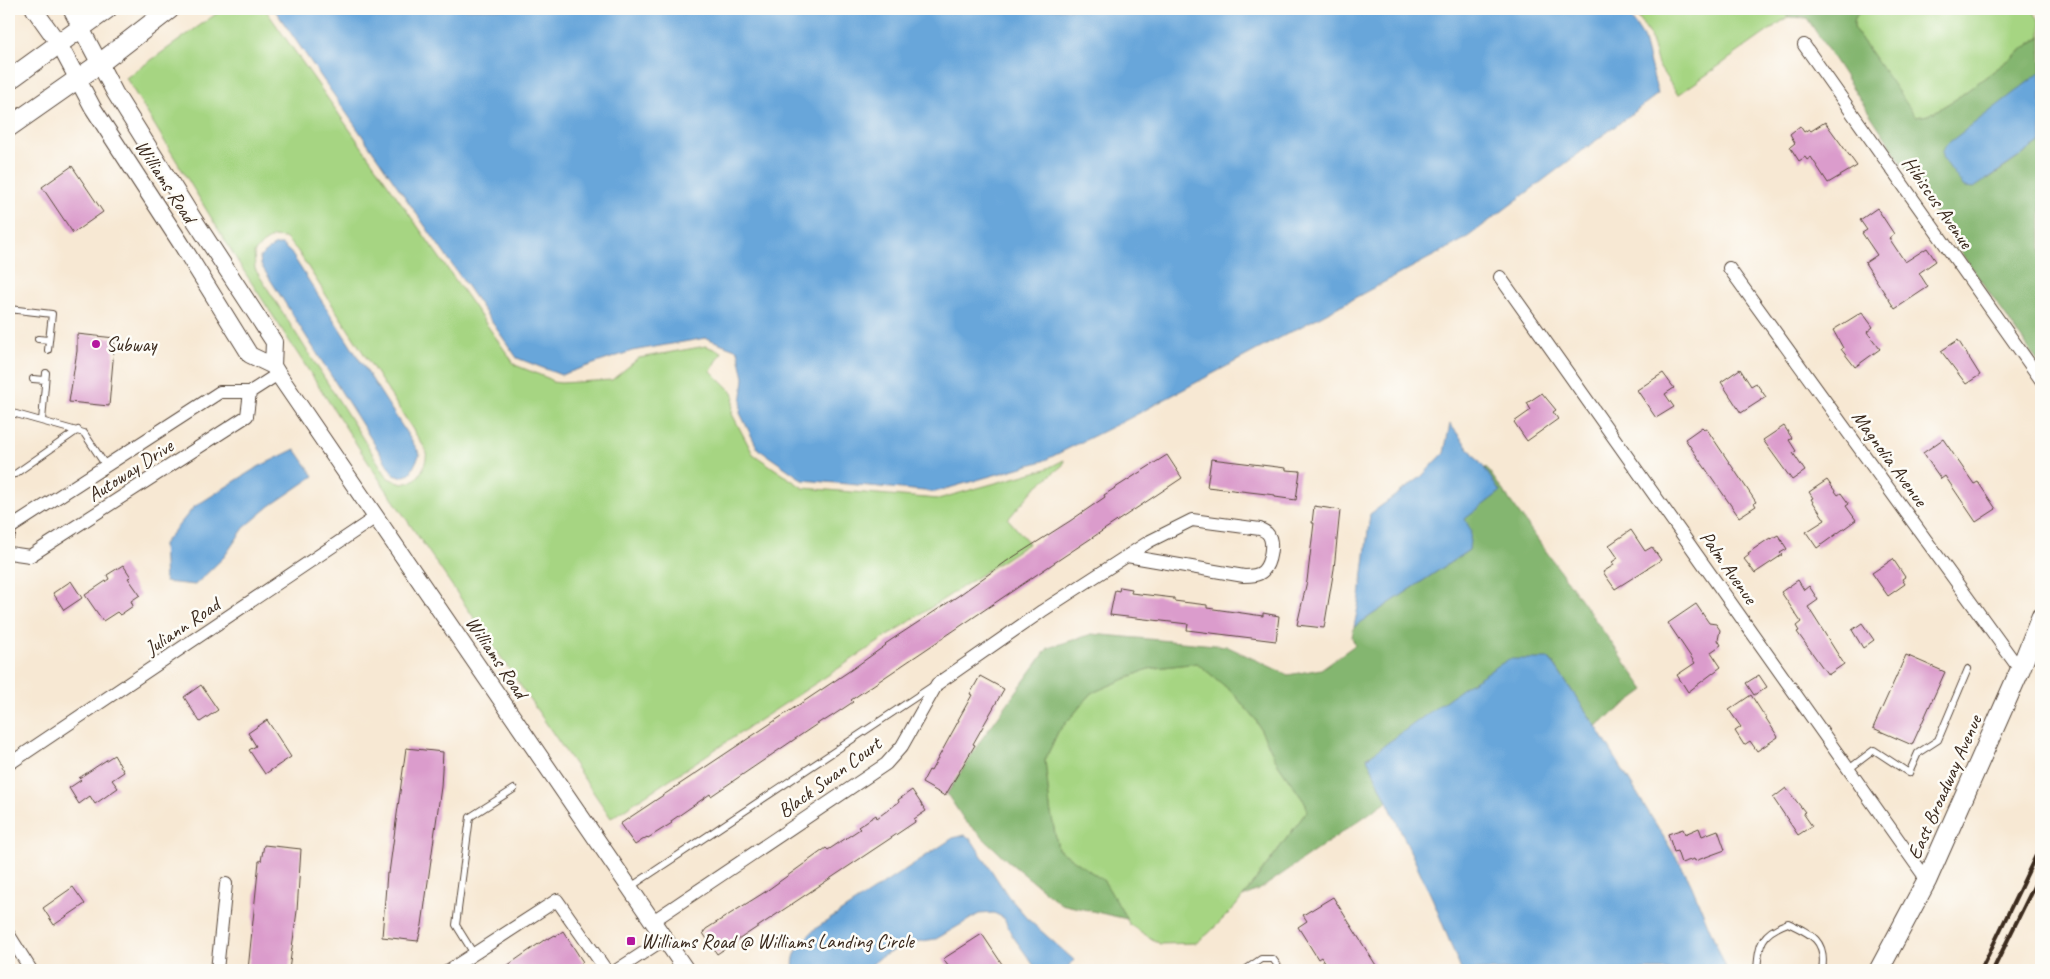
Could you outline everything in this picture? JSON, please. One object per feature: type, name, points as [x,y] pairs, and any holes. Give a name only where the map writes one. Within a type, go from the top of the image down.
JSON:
[{"type":"main road","points":[[9,80],[107,9]]},
{"type":"main road","points":[[9,127],[99,64],[170,9]]},
{"type":"main road","name":"East Broadway Avenue","points":[[1879,970],[1927,880],[2020,670],[2041,617]]},
{"type":"street","name":"Williams Road","points":[[34,9],[59,44],[77,80],[250,355],[276,370],[629,888],[666,938],[686,970]]},
{"type":"street","name":"Williams Road","points":[[71,9],[115,93],[274,342],[276,370]]},
{"type":"street","name":"Hibiscus Avenue","points":[[1804,45],[2041,380]]},
{"type":"street","name":"Magnolia Avenue","points":[[1729,268],[2020,670]]},
{"type":"street","name":"Palm Avenue","points":[[1500,277],[1927,880]]},
{"type":"street","points":[[250,392],[276,370]]},
{"type":"street","name":"Autoway Drive","points":[[9,536],[10,528],[220,392],[250,392],[247,416],[30,556],[9,553]]},
{"type":"street","name":"Juliann Road","points":[[9,764],[376,518]]},
{"type":"street","name":"Black Swan Court","points":[[653,921],[886,764],[902,746],[937,684],[1042,610],[1150,541],[1192,520],[1260,529],[1268,533],[1271,540],[1268,561],[1262,571],[1255,575],[1244,576],[1127,556]]},
{"type":"street","points":[[217,970],[226,884]]},
{"type":"street","points":[[449,970],[557,900],[606,970]]},
{"type":"street","points":[[9,935],[30,970]]},
{"type":"street","points":[[617,970],[666,938]]},
{"type":"lane","points":[[9,309],[52,314],[48,350]]},
{"type":"lane","points":[[38,338],[49,340]]},
{"type":"lane","points":[[33,379],[46,377],[42,420]]},
{"type":"lane","points":[[9,412],[84,433],[106,466]]},
{"type":"lane","points":[[9,475],[15,474],[78,430]]},
{"type":"lane","points":[[1849,769],[1874,750],[1909,773],[1918,753],[1938,740],[1968,669]]},
{"type":"lane","points":[[629,888],[937,684]]},
{"type":"lane","points":[[474,954],[456,925],[470,817],[514,789]]},
{"type":"lane","points":[[1757,970],[1758,955],[1762,941],[1773,929],[1788,923],[1805,931],[1819,942],[1824,957],[1822,970]]},
{"type":"lane","points":[[1245,970],[1261,959],[1273,959],[1281,970]]},
{"type":"green space","points":[[223,9],[265,9],[515,365],[550,379],[552,382],[612,380],[639,358],[706,346],[722,352],[711,371],[734,394],[732,414],[753,454],[803,488],[938,499],[1046,469],[1064,460],[1063,465],[1035,488],[1008,519],[1029,543],[611,818],[381,482],[240,265],[126,78]],"holes":[[[273,237],[285,238],[297,250],[426,450],[424,466],[420,474],[413,481],[402,484],[388,478],[255,269],[254,253],[262,244]]]},
{"type":"green space","points":[[1633,9],[1781,9],[1788,17],[1678,95],[1658,65],[1650,36]]},
{"type":"green space","points":[[1781,9],[1864,9],[1855,18],[1855,30],[1916,117],[1929,115],[1956,99],[2041,36],[2041,72],[2006,100],[1988,179],[2041,142],[2041,366],[1957,247],[1807,18],[1788,17]]},
{"type":"green space","points":[[1864,9],[2032,9],[2041,23],[2041,36],[1956,99],[1929,115],[1915,117],[1855,30],[1855,18]]},
{"type":"green space","points":[[1486,467],[1645,690],[1596,726],[1550,659],[1367,757],[1387,801],[1262,888],[1243,897],[1307,811],[1306,804],[1278,764],[1256,720],[1233,693],[1197,663],[1148,669],[1092,693],[1058,732],[1045,760],[1050,808],[1058,849],[1104,881],[1127,919],[1061,904],[1009,862],[965,821],[947,794],[981,740],[1048,648],[1092,634],[1226,646],[1288,675],[1321,669],[1355,645],[1352,637],[1354,627],[1469,550],[1464,519],[1500,492],[1485,469]]},
{"type":"green space","points":[[1197,663],[1233,693],[1256,720],[1278,764],[1306,804],[1307,811],[1235,907],[1209,933],[1196,943],[1160,944],[1130,925],[1104,881],[1058,849],[1050,808],[1045,760],[1058,732],[1092,693],[1148,669]]},
{"type":"water","points":[[274,9],[1625,9],[1643,37],[1658,94],[1465,239],[1128,419],[1043,461],[935,492],[803,480],[758,449],[740,413],[744,378],[738,350],[706,338],[632,351],[561,375],[517,358]]},
{"type":"water","points":[[2041,72],[2041,142],[1974,188],[1964,187],[1942,157],[1942,151],[1947,144]]},
{"type":"water","points":[[275,245],[282,245],[291,253],[420,454],[410,474],[401,477],[394,475],[261,265],[260,257]]},
{"type":"water","points":[[1450,424],[1485,469],[1500,492],[1465,519],[1471,531],[1469,550],[1354,627],[1360,597],[1370,514],[1421,477],[1444,453]]},
{"type":"water","points":[[295,449],[314,476],[270,506],[244,528],[224,557],[195,585],[165,582],[163,544],[194,507],[256,468]]},
{"type":"water","points":[[1509,659],[1550,659],[1596,726],[1688,877],[1727,970],[1461,970],[1433,900],[1367,758],[1464,687]]},
{"type":"water","points":[[965,835],[971,839],[1008,896],[1031,922],[1074,960],[1066,970],[1037,970],[1012,935],[1004,918],[994,913],[979,914],[936,939],[908,943],[881,957],[865,970],[794,970],[794,958],[798,948],[815,929],[953,838]]},
{"type":"building","points":[[1825,122],[1857,166],[1828,183],[1811,157],[1807,160],[1805,157],[1799,161],[1790,147],[1795,143],[1790,134],[1800,126],[1804,132],[1809,129],[1811,131]]},
{"type":"building","points":[[72,166],[103,212],[73,233],[42,187]]},
{"type":"building","points":[[1877,208],[1894,234],[1889,238],[1905,262],[1927,248],[1936,261],[1919,273],[1928,287],[1895,309],[1865,263],[1877,255],[1862,233],[1867,230],[1860,220]]},
{"type":"building","points":[[1862,312],[1873,327],[1867,332],[1880,349],[1855,367],[1841,349],[1843,348],[1833,330]]},
{"type":"building","points":[[77,334],[115,338],[109,406],[69,402],[77,351]]},
{"type":"building","points":[[1958,340],[1980,375],[1966,384],[1941,351]]},
{"type":"building","points":[[1740,369],[1751,386],[1756,383],[1766,397],[1741,413],[1721,382]]},
{"type":"building","points":[[1663,373],[1674,388],[1665,394],[1674,407],[1656,418],[1637,390]]},
{"type":"building","points":[[1542,393],[1556,410],[1553,412],[1558,419],[1527,441],[1514,422],[1531,410],[1527,403]]},
{"type":"building","points":[[1784,426],[1792,438],[1789,440],[1796,451],[1793,453],[1805,471],[1792,480],[1763,440]]},
{"type":"building","points":[[1702,427],[1706,428],[1756,502],[1754,503],[1756,506],[1739,517],[1685,439]]},
{"type":"building","points":[[1943,439],[1974,484],[1978,482],[1996,509],[1976,522],[1945,476],[1941,479],[1923,453]]},
{"type":"building","points":[[1167,455],[1182,478],[851,700],[853,702],[823,720],[711,796],[710,794],[671,821],[672,823],[635,845],[620,824],[851,670],[885,644],[1105,497],[1104,495]]},
{"type":"building","points":[[1211,459],[1300,471],[1296,500],[1275,497],[1275,495],[1207,487]]},
{"type":"building","points":[[1827,480],[1838,495],[1841,493],[1849,504],[1846,506],[1856,520],[1817,548],[1806,532],[1825,520],[1811,499],[1813,498],[1809,492]]},
{"type":"building","points":[[1314,506],[1340,510],[1334,569],[1324,628],[1297,625],[1307,581],[1314,523],[1312,523]]},
{"type":"building","points":[[1631,530],[1645,551],[1652,547],[1661,560],[1615,589],[1603,572],[1614,565],[1612,562],[1618,558],[1609,545]]},
{"type":"building","points":[[1778,535],[1787,549],[1780,553],[1782,555],[1755,573],[1744,559],[1749,555],[1748,553],[1770,538]]},
{"type":"building","points":[[1893,559],[1905,577],[1902,579],[1905,584],[1888,596],[1872,573]]},
{"type":"building","points":[[123,565],[131,577],[128,578],[140,595],[131,601],[133,606],[120,615],[117,612],[103,621],[85,595],[109,579],[107,575]]},
{"type":"building","points":[[1798,580],[1804,590],[1809,586],[1818,600],[1808,607],[1844,664],[1828,675],[1797,632],[1799,631],[1796,626],[1801,622],[1781,592]]},
{"type":"building","points":[[71,581],[82,598],[64,610],[53,593]]},
{"type":"building","points":[[1120,587],[1132,589],[1131,593],[1174,598],[1174,601],[1207,605],[1207,608],[1263,616],[1263,613],[1279,616],[1276,641],[1187,630],[1188,624],[1110,615],[1115,590],[1119,591]]},
{"type":"building","points":[[1696,604],[1709,623],[1716,624],[1720,630],[1718,640],[1721,645],[1711,652],[1721,667],[1688,692],[1677,675],[1695,663],[1668,623]]},
{"type":"building","points":[[1862,623],[1874,640],[1863,648],[1852,630]]},
{"type":"building","points":[[1906,655],[1945,672],[1912,745],[1873,728]]},
{"type":"building","points":[[1759,675],[1767,687],[1754,695],[1746,683]]},
{"type":"building","points":[[980,676],[1004,689],[973,744],[975,745],[945,796],[922,783],[929,770],[931,771],[959,720]]},
{"type":"building","points":[[201,685],[218,710],[200,722],[184,697]]},
{"type":"building","points":[[1751,695],[1778,737],[1757,751],[1750,741],[1744,745],[1735,731],[1741,727],[1729,710]]},
{"type":"building","points":[[267,720],[291,757],[265,774],[249,750],[256,746],[248,733]]},
{"type":"building","points":[[406,748],[443,752],[441,787],[422,925],[418,941],[382,937],[387,873],[389,873]]},
{"type":"building","points":[[114,755],[124,772],[112,780],[118,788],[95,804],[90,796],[79,804],[69,788],[81,780],[79,778]]},
{"type":"building","points":[[1786,788],[1805,812],[1803,813],[1812,826],[1798,835],[1773,798]]},
{"type":"building","points":[[912,790],[926,811],[914,819],[915,822],[717,954],[703,933],[706,929],[765,892],[826,848],[828,850],[860,829],[858,827],[876,815],[877,818]]},
{"type":"building","points":[[1699,828],[1702,836],[1718,830],[1725,850],[1695,861],[1694,859],[1681,863],[1677,851],[1674,852],[1668,834],[1683,829],[1685,834]]},
{"type":"building","points":[[264,845],[301,849],[297,911],[289,970],[248,970],[259,861],[261,861]]},
{"type":"building","points":[[73,887],[85,904],[54,925],[43,908]]},
{"type":"building","points":[[1333,897],[1379,970],[1329,970],[1321,957],[1318,959],[1298,927],[1307,921],[1303,915]]},
{"type":"building","points":[[563,931],[583,962],[571,970],[501,970],[547,938],[556,936]]},
{"type":"building","points":[[982,934],[1006,970],[951,970],[943,959]]},
{"type":"railway","points":[[1981,970],[2041,845]]},
{"type":"railway","points":[[1993,970],[2041,872]]},
{"type":"place","name":"Subway","points":[[96,344]]},
{"type":"place","name":"Williams Road @ Williams Landing Circle","points":[[631,941]]}]
